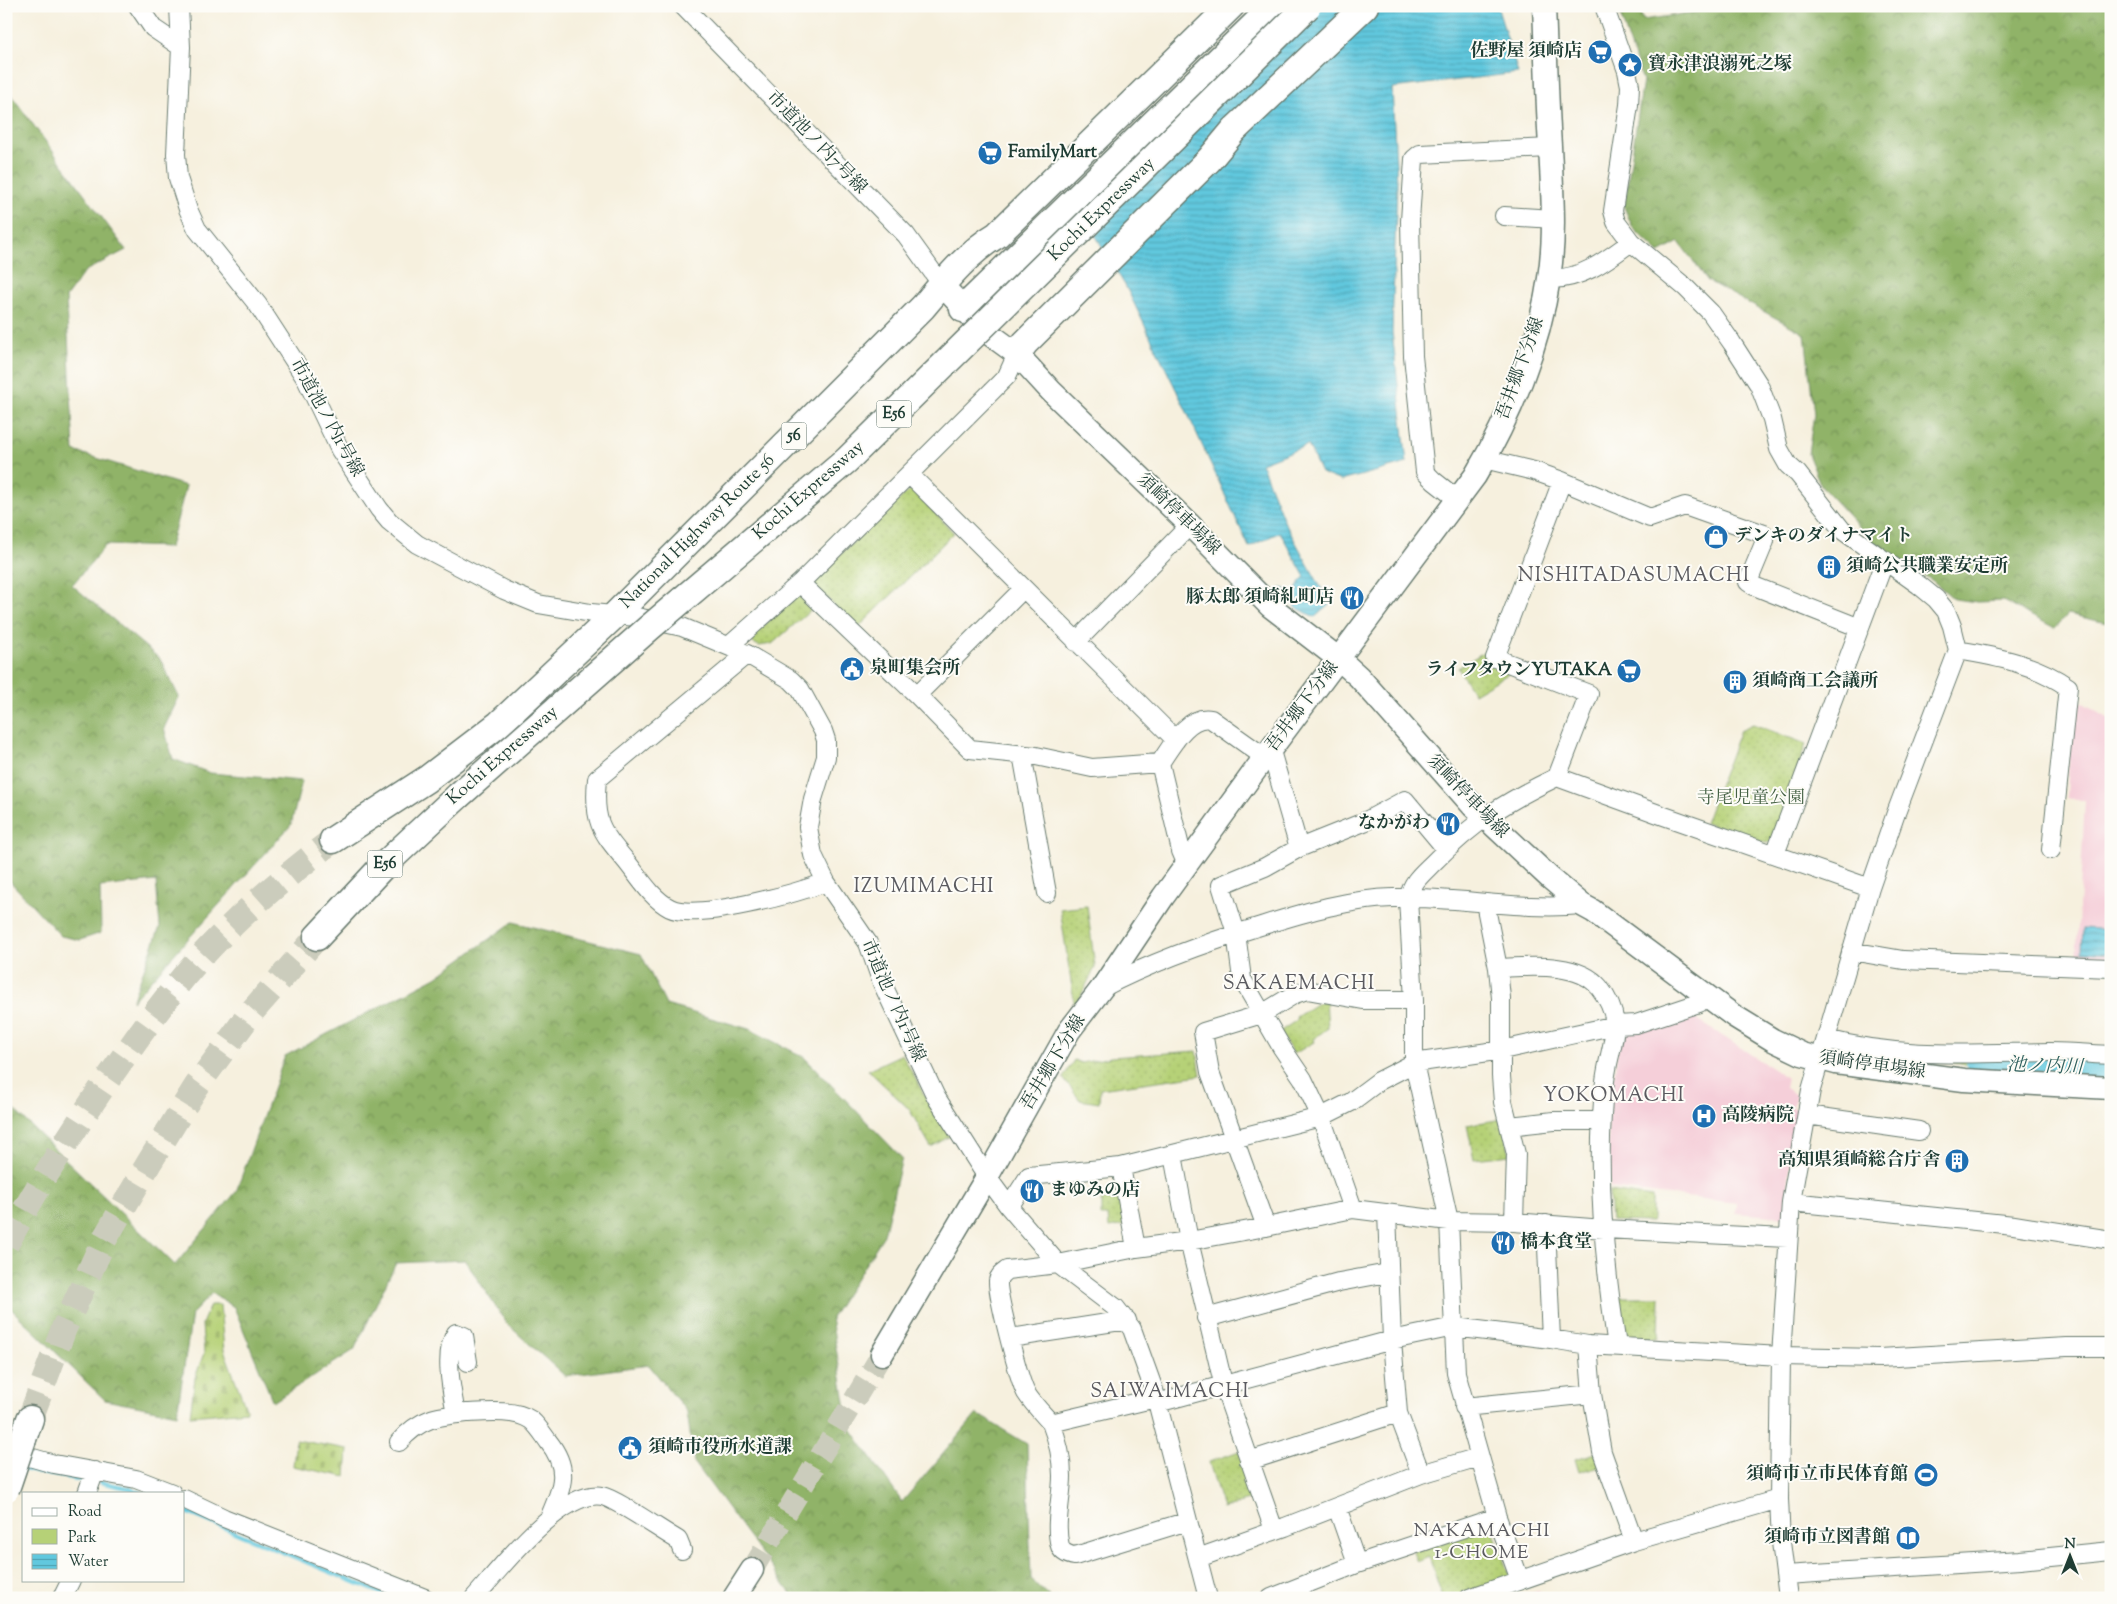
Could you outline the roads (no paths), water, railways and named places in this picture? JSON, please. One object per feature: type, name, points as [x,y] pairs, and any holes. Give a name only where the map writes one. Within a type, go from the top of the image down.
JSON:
[{"type":"highway","name":"National Highway Route 56","points":[[333,840],[427,779],[499,724],[614,615],[923,307],[985,242],[996,235],[1231,6]]},
{"type":"highway","points":[[963,309],[1274,6]]},
{"type":"highway","name":"Kochi Expressway","points":[[317,937],[384,865],[458,796],[649,628],[847,460],[1308,6]]},
{"type":"highway","points":[[1017,354],[1094,273],[1209,160],[1234,130],[1365,6]]},
{"type":"highway","points":[[6,1489],[19,1433]]},
{"type":"main road","name":"吾井郷下分線","points":[[882,1354],[987,1177],[1069,1031],[1102,988],[1187,865],[1484,460],[1514,397],[1526,366],[1538,329],[1549,279],[1554,219],[1544,6]]},
{"type":"main road","name":"須崎停車場線","points":[[942,285],[984,330],[1017,354],[1051,392],[1190,525],[1270,606],[1339,658],[1360,678],[1441,770],[1526,857],[1582,905],[1593,911],[1705,996],[1790,1050],[1822,1049],[1964,1080],[2111,1088]]},
{"type":"main road","points":[[734,1598],[752,1570]]},
{"type":"street","points":[[138,6],[153,28],[181,47]]},
{"type":"street","name":"市道池ノ内1号線","points":[[179,6],[181,47],[176,154],[178,178],[188,208],[198,229],[258,306],[306,379],[340,450],[379,509],[389,521],[417,544],[504,590],[538,604],[637,617],[682,627],[747,654],[791,680],[800,689],[823,730],[826,757],[813,798],[808,827],[813,855],[826,882],[868,943],[882,983],[936,1097],[987,1177],[1009,1207],[1058,1264],[1116,1308],[1127,1320]]},
{"type":"street","name":"市道池ノ内7号線","points":[[683,6],[906,235],[942,285]]},
{"type":"street","points":[[1604,6],[1627,71],[1630,86],[1629,106],[1613,211],[1616,222],[1631,242],[1685,287],[1712,313],[1759,385],[1772,419],[1779,449],[1788,465],[1798,474],[1842,530],[1936,599],[1946,611],[1958,650],[1896,813],[1870,888],[1811,1090],[1791,1202],[1781,1356],[1779,1500],[1788,1598]]},
{"type":"street","points":[[1457,499],[1434,481],[1426,472],[1413,356],[1410,221],[1414,158],[1420,154],[1550,148]]},
{"type":"street","points":[[1504,216],[1554,219]]},
{"type":"street","points":[[1549,279],[1560,279],[1580,274],[1605,261],[1631,242]]},
{"type":"street","points":[[729,646],[800,583],[1008,376],[1017,354]]},
{"type":"street","points":[[1484,460],[1534,471],[1562,480],[1650,518],[1686,506],[1764,534],[1765,540],[1748,582],[1860,628]]},
{"type":"street","points":[[910,475],[1176,740]]},
{"type":"street","points":[[1520,1580],[1478,1457],[1456,1373],[1449,1221],[1414,1064],[1414,1000],[1408,899],[1412,885],[1446,849],[1484,816],[1557,776],[1589,694],[1496,658],[1562,480]]},
{"type":"street","points":[[1076,642],[1190,525]]},
{"type":"street","points":[[1775,854],[1885,560]]},
{"type":"street","points":[[800,583],[856,639],[917,695],[970,749],[1022,754],[1092,768],[1160,764]]},
{"type":"street","points":[[917,695],[1023,589]]},
{"type":"street","points":[[1958,650],[2005,658],[2030,666],[2068,687],[2051,850]]},
{"type":"street","points":[[747,654],[597,779],[598,818],[603,833],[655,896],[671,908],[683,911],[697,912],[780,897],[826,882]]},
{"type":"street","points":[[1187,865],[1181,851],[1160,764],[1176,740],[1197,719],[1211,719],[1256,751],[1267,756],[1299,848]]},
{"type":"street","points":[[1022,754],[1047,893]]},
{"type":"street","points":[[1557,776],[1664,816],[1870,888]]},
{"type":"street","points":[[1353,1209],[1321,1117],[1303,1079],[1242,979],[1236,933],[1221,885],[1265,867],[1299,848],[1364,822],[1405,800],[1446,849]]},
{"type":"street","points":[[1102,988],[1138,969],[1205,943],[1307,912],[1355,901],[1408,899],[1563,907],[1582,905]]},
{"type":"street","points":[[1484,903],[1498,968],[1501,998],[1503,1102],[1516,1154],[1514,1222]]},
{"type":"street","points":[[1851,951],[1903,960],[2111,968]]},
{"type":"street","points":[[1498,968],[1548,966],[1580,974],[1597,985],[1613,1011],[1616,1025],[1607,1066],[1601,1121],[1604,1229],[1617,1346]]},
{"type":"street","points":[[1266,1227],[1210,1072],[1204,1032],[1262,1014],[1295,994],[1307,990],[1363,1000],[1414,1000]]},
{"type":"street","points":[[1009,1207],[1028,1176],[1121,1166],[1174,1155],[1321,1117],[1351,1102],[1379,1081],[1414,1064],[1502,1050],[1616,1025],[1636,1024],[1671,1014],[1699,1003],[1705,996]]},
{"type":"street","points":[[1822,1049],[1959,1054],[2053,1052],[2111,1055]]},
{"type":"street","points":[[1807,1115],[1919,1131]]},
{"type":"street","points":[[1509,1126],[1554,1121],[1601,1121]]},
{"type":"street","points":[[1174,1155],[1189,1241],[1224,1387],[1274,1530]]},
{"type":"street","points":[[1121,1166],[1136,1248]]},
{"type":"street","points":[[1791,1202],[2014,1225],[2111,1240]]},
{"type":"street","points":[[1188,1521],[1075,1556],[1066,1554],[1060,1548],[1059,1527],[1062,1476],[1060,1447],[1051,1423],[1026,1392],[1018,1373],[1000,1296],[998,1282],[1000,1274],[1007,1270],[1058,1264],[1136,1248],[1189,1241],[1353,1209],[1449,1221],[1514,1222],[1604,1229],[1788,1238]]},
{"type":"street","points":[[1386,1213],[1388,1273],[1398,1414],[1421,1474]]},
{"type":"street","points":[[1546,1224],[1551,1339]]},
{"type":"street","points":[[1206,1318],[1339,1282],[1388,1273]]},
{"type":"street","points":[[1010,1338],[1127,1320],[1132,1329],[1156,1400],[1208,1598]]},
{"type":"street","points":[[1051,1423],[1224,1387],[1392,1340],[1454,1327],[1588,1345],[1781,1356],[1880,1358],[2066,1347],[2111,1347]]},
{"type":"street","points":[[456,1414],[449,1369],[453,1337],[456,1333],[464,1336],[468,1362]]},
{"type":"street","points":[[1588,1345],[1592,1394],[1602,1452],[1634,1541]]},
{"type":"street","points":[[1464,1407],[1592,1394]]},
{"type":"street","points":[[399,1442],[416,1425],[456,1414],[510,1413],[530,1420],[539,1427],[559,1454],[561,1461],[560,1489],[550,1516]]},
{"type":"street","points":[[1249,1461],[1398,1414]]},
{"type":"street","points":[[19,1433],[26,1456],[54,1464],[136,1479],[169,1492]]},
{"type":"street","points":[[1198,1558],[1421,1474],[1478,1457]]},
{"type":"street","points":[[87,1492],[95,1470]]},
{"type":"street","points":[[474,1598],[550,1516],[570,1503],[600,1496],[607,1498],[678,1540],[682,1550]]},
{"type":"street","points":[[185,1499],[224,1518],[425,1598]]},
{"type":"street","points":[[1468,1598],[1634,1541],[1779,1500]]},
{"type":"street","points":[[1337,1507],[1357,1564]]},
{"type":"street","points":[[1271,1598],[1357,1564],[1497,1517]]},
{"type":"street","points":[[1785,1575],[2020,1560],[2111,1551]]},
{"type":"street","points":[[62,1598],[71,1582]]},
{"type":"water","points":[[1263,6],[1497,6],[1518,73],[1392,88],[1397,184],[1392,332],[1407,463],[1341,481],[1321,473],[1308,445],[1261,463],[1285,523],[1330,604],[1315,617],[1297,608],[1275,592],[1282,588],[1296,591],[1300,581],[1305,577],[1280,532],[1249,547],[1186,410],[1126,287],[1078,206]]},
{"type":"water","points":[[2083,928],[2111,930],[2111,954],[2082,952]]},
{"type":"waterway","name":"池ノ内川","points":[[1979,1065],[2111,1070]]},
{"type":"waterway","points":[[22,1468],[85,1480]]},
{"type":"waterway","points":[[100,1482],[139,1492]]},
{"type":"waterway","points":[[185,1511],[393,1598]]},
{"type":"tunnel","points":[[6,1244],[42,1181],[94,1099],[181,980],[208,949],[242,916],[277,884],[333,840]]},
{"type":"tunnel","points":[[30,1419],[64,1328],[104,1240],[149,1163],[196,1087],[249,1015],[317,937]]},
{"type":"tunnel","points":[[752,1570],[882,1354]]},
{"type":"place","name":"佐野屋 須崎店","points":[[1600,52]]},
{"type":"place","name":"寶永津浪溺死之塚","points":[[1630,65]]},
{"type":"place","name":"FamilyMart","points":[[990,153]]},
{"type":"place","name":"デンキのダイナマイト","points":[[1716,537]]},
{"type":"place","name":"須崎公共職業安定所","points":[[1829,567]]},
{"type":"place","name":"豚太郎 須崎糺町店","points":[[1352,598]]},
{"type":"place","name":"泉町集会所","points":[[852,669]]},
{"type":"place","name":"ライフタウンYUTAKA","points":[[1629,671]]},
{"type":"place","name":"須崎商工会議所","points":[[1735,682]]},
{"type":"place","name":"なかがわ","points":[[1448,824]]},
{"type":"place","name":"高陵病院","points":[[1704,1116]]},
{"type":"place","name":"高知県須崎総合庁舎","points":[[1957,1161]]},
{"type":"place","name":"まゆみの店","points":[[1032,1191]]},
{"type":"place","name":"橋本食堂","points":[[1503,1243]]},
{"type":"place","name":"須崎市役所水道課","points":[[630,1448]]},
{"type":"place","name":"須崎市立市民体育館","points":[[1926,1475]]},
{"type":"place","name":"須崎市立図書館","points":[[1908,1538]]},
{"type":"district","name":"NISHITADASUMACHI","points":[[1634,576]]},
{"type":"district","name":"IZUMIMACHI","points":[[924,887]]},
{"type":"district","name":"SAKAEMACHI","points":[[1299,984]]},
{"type":"district","name":"YOKOMACHI","points":[[1614,1096]]},
{"type":"district","name":"SAIWAIMACHI","points":[[1170,1392]]},
{"type":"district","name":"NAKAMACHI 1-CHOME","points":[[1482,1542]]},
{"type":"park label","name":"寺尾児童公園","points":[[1751,799]]}]
